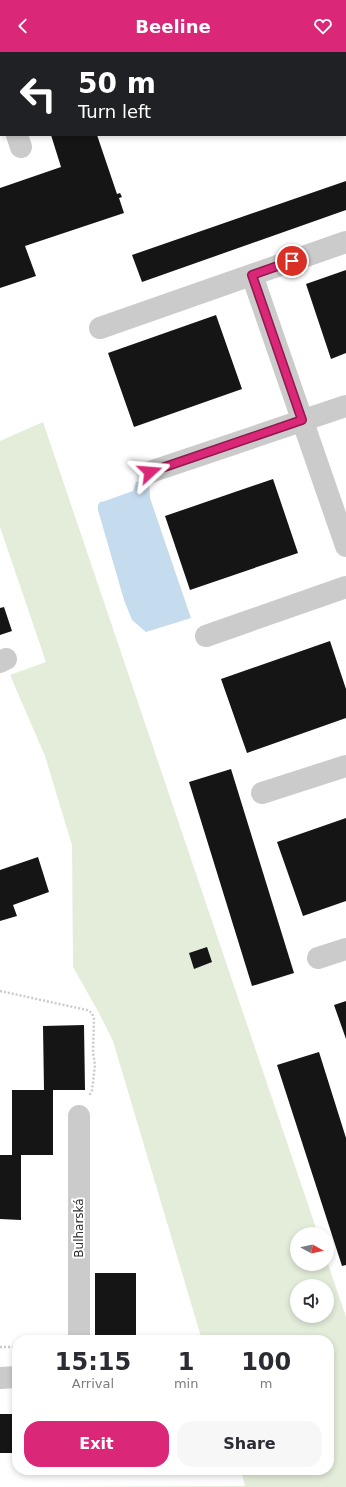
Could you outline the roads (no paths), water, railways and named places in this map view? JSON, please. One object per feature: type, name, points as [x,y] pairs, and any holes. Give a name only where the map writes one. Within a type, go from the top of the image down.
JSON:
[{"type":"street","points":[[100,328],[346,242]]},
{"type":"street","points":[[252,275],[346,546]]},
{"type":"street","points":[[150,472],[346,406]]},
{"type":"street","points":[[206,636],[346,587]]},
{"type":"street","points":[[262,793],[346,766]]},
{"type":"street","points":[[318,958],[346,949]]},
{"type":"street","name":"Bulharská","points":[[79,1116],[79,1335]]},
{"type":"street","points":[[0,1378],[12,1377]]},
{"type":"water","points":[[149,478],[150,498],[191,618],[146,632],[132,620],[124,600],[98,510],[98,505],[101,501],[102,502],[133,491],[136,482]]}]
